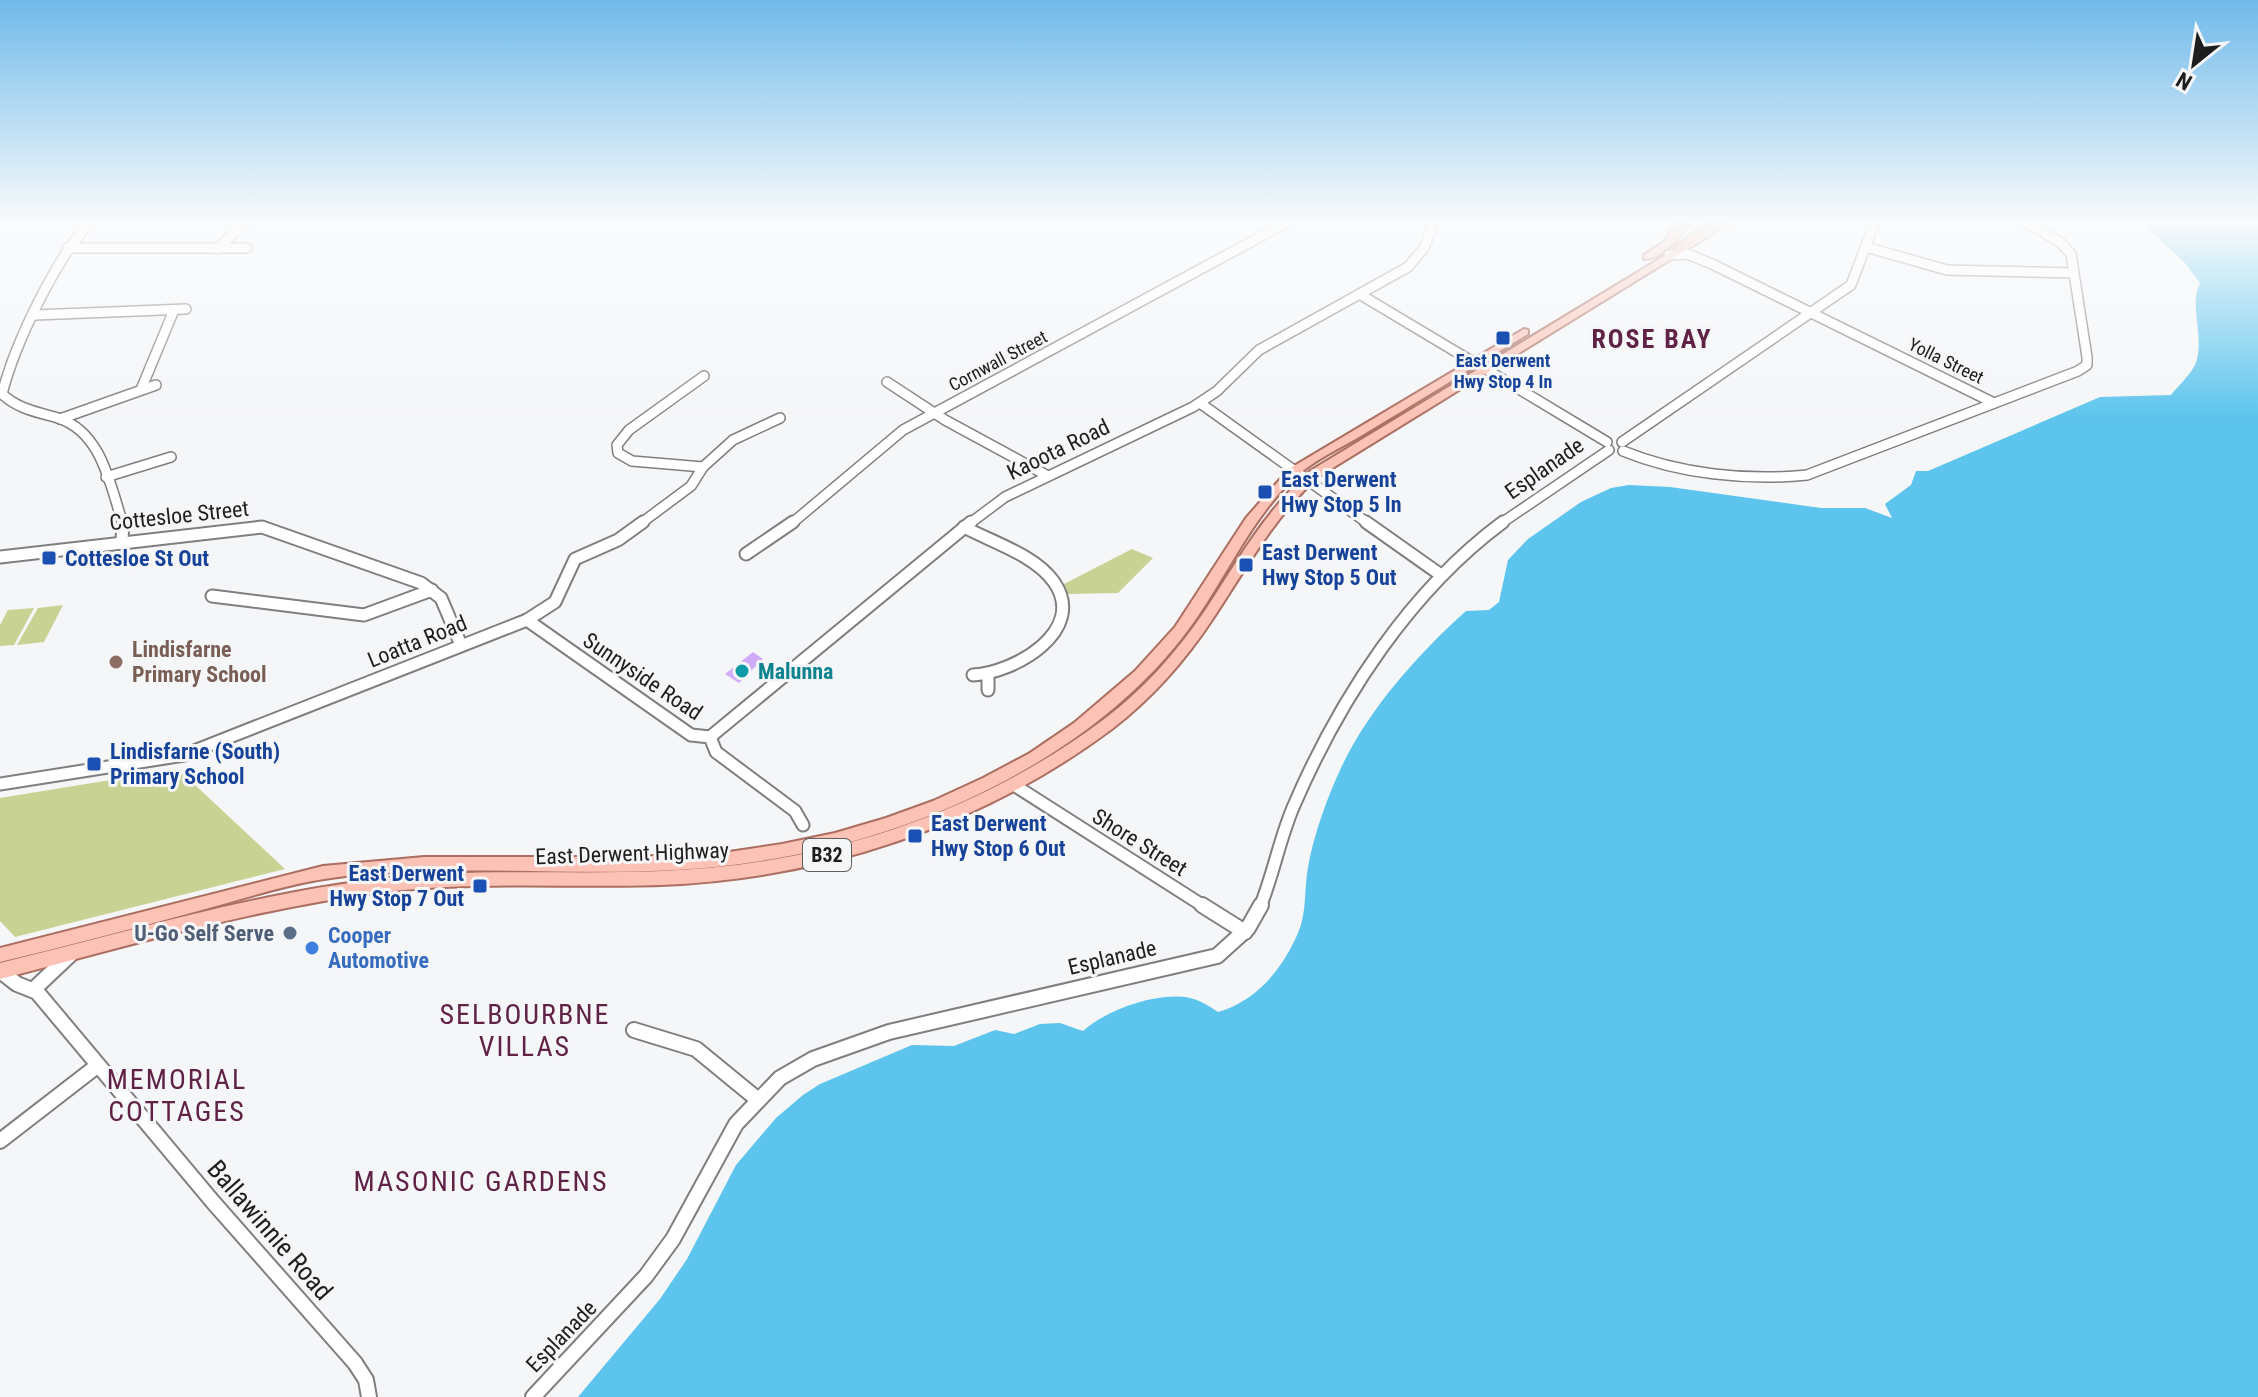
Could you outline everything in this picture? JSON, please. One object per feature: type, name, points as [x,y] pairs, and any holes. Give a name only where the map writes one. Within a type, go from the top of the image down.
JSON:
[{"type":"main road","name":"East Derwent Highway","points":[[0,955],[337,871],[429,864],[711,860],[821,842],[943,803],[1039,754],[1133,683],[1172,642],[1240,534],[1271,493],[1334,459],[1601,289]]},
{"type":"main road","name":"East Derwent Highway","points":[[1479,365],[1609,289]]},
{"type":"main road","name":"East Derwent Highway","points":[[0,971],[332,892],[434,881],[668,878],[762,868],[820,857],[900,834],[1014,785],[1108,723],[1155,681],[1202,624],[1264,525],[1299,476]]},
{"type":"main road","points":[[332,892],[337,871]]},
{"type":"main road","points":[[256,908],[260,888]]},
{"type":"street","points":[[47,289],[7,374],[2,394],[11,402],[60,419],[87,435],[125,529],[122,540]]},
{"type":"street","name":"Cornwall Street","points":[[746,554],[771,540],[895,437],[1164,289]]},
{"type":"street","name":"Kaoota Road","points":[[710,737],[964,527],[1005,497],[1200,403],[1259,350],[1371,289]]},
{"type":"street","name":"Yolla Street","points":[[1762,289],[1994,403]]},
{"type":"street","points":[[1622,447],[1845,289]]},
{"type":"street","points":[[1361,295],[1608,446],[1622,447],[1648,462],[1686,469],[1796,477],[2087,365],[2076,289]]},
{"type":"street","points":[[35,315],[186,309]]},
{"type":"street","points":[[142,387],[174,310]]},
{"type":"street","points":[[703,467],[632,461],[618,453],[617,445],[629,430],[704,376]]},
{"type":"street","points":[[887,382],[935,413],[1048,476]]},
{"type":"street","points":[[60,419],[142,387],[156,385]]},
{"type":"street","points":[[1200,403],[1441,575]]},
{"type":"street","name":"Loatta Road","points":[[0,784],[184,755],[527,620],[555,602],[575,559],[630,532],[691,486],[703,467],[733,440],[780,418]]},
{"type":"street","name":"Esplanade","points":[[533,1397],[646,1276],[673,1239],[736,1124],[757,1099],[797,1068],[852,1044],[942,1018],[1217,956],[1233,946],[1245,932],[1308,775],[1370,670],[1441,575],[1501,525],[1608,446]]},
{"type":"street","points":[[106,477],[171,457]]},
{"type":"street","name":"Cottesloe Street","points":[[0,557],[122,540],[262,527],[421,583],[432,590]]},
{"type":"street","points":[[964,527],[1040,569],[1054,582],[1061,598],[1061,615],[1050,637],[1024,659],[988,677],[973,675]]},
{"type":"street","points":[[212,596],[364,615],[380,612],[432,590],[441,598],[461,645]]},
{"type":"street","name":"Sunnyside Road","points":[[527,620],[691,735],[710,737],[720,756],[795,811],[803,825]]},
{"type":"street","points":[[988,677],[988,690]]},
{"type":"street","name":"Shore Street","points":[[1014,785],[1245,932]]},
{"type":"street","points":[[34,989],[72,953]]},
{"type":"street","name":"Ballawinnie Road","points":[[0,971],[17,984],[34,989],[355,1363],[366,1380],[369,1397]]},
{"type":"street","points":[[634,1030],[696,1049],[757,1099]]},
{"type":"street","points":[[0,1141],[97,1066]]},
{"type":"green space","points":[[1132,549],[1153,558],[1118,593],[1067,594],[1064,584]]},
{"type":"green space","points":[[63,605],[44,642],[17,645],[38,608]]},
{"type":"green space","points":[[34,608],[14,645],[0,646],[0,625],[8,610]]},
{"type":"green space","points":[[178,769],[285,869],[15,937],[0,921],[0,798]]},
{"type":"water","points":[[2198,289],[2258,289],[2258,1397],[578,1397],[660,1299],[687,1259],[736,1165],[776,1118],[820,1084],[912,1045],[954,1046],[995,1030],[1014,1034],[1040,1024],[1060,1023],[1083,1031],[1119,1009],[1163,997],[1194,999],[1218,1012],[1256,992],[1276,971],[1298,933],[1317,829],[1341,768],[1365,725],[1412,664],[1466,611],[1489,610],[1499,602],[1508,560],[1528,539],[1581,502],[1611,488],[1629,485],[1670,487],[1821,508],[1865,508],[1892,518],[1885,504],[1911,485],[1916,471],[1928,471],[2100,397],[2171,395],[2193,369],[2198,355]]},
{"type":"building","name":"Malunna","points":[[753,652],[763,659],[739,683],[725,674]]},
{"type":"place","name":"East Derwent Hwy Stop 4 In","points":[[1503,338]]},
{"type":"place","name":"East Derwent Hwy Stop 5 In","points":[[1265,492]]},
{"type":"place","name":"Cottesloe St Out","points":[[49,558]]},
{"type":"place","name":"East Derwent Hwy Stop 5 Out","points":[[1246,565]]},
{"type":"place","name":"Lindisfarne Primary School","points":[[116,662]]},
{"type":"place","name":"Malunna","points":[[742,671]]},
{"type":"place","name":"Lindisfarne (South) Primary School","points":[[94,764]]},
{"type":"place","name":"East Derwent Hwy Stop 6 Out","points":[[915,836]]},
{"type":"place","name":"East Derwent Hwy Stop 7 Out","points":[[480,886]]},
{"type":"place","name":"U-Go Self Serve","points":[[290,933]]},
{"type":"place","name":"Cooper Automotive","points":[[312,948]]},
{"type":"district","name":"ROSE BAY","points":[[1652,339]]},
{"type":"district","name":"SELBOURBNE VILLAS","points":[[525,1030]]},
{"type":"district","name":"MEMORIAL COTTAGES","points":[[177,1095]]},
{"type":"district","name":"MASONIC GARDENS","points":[[481,1181]]}]
